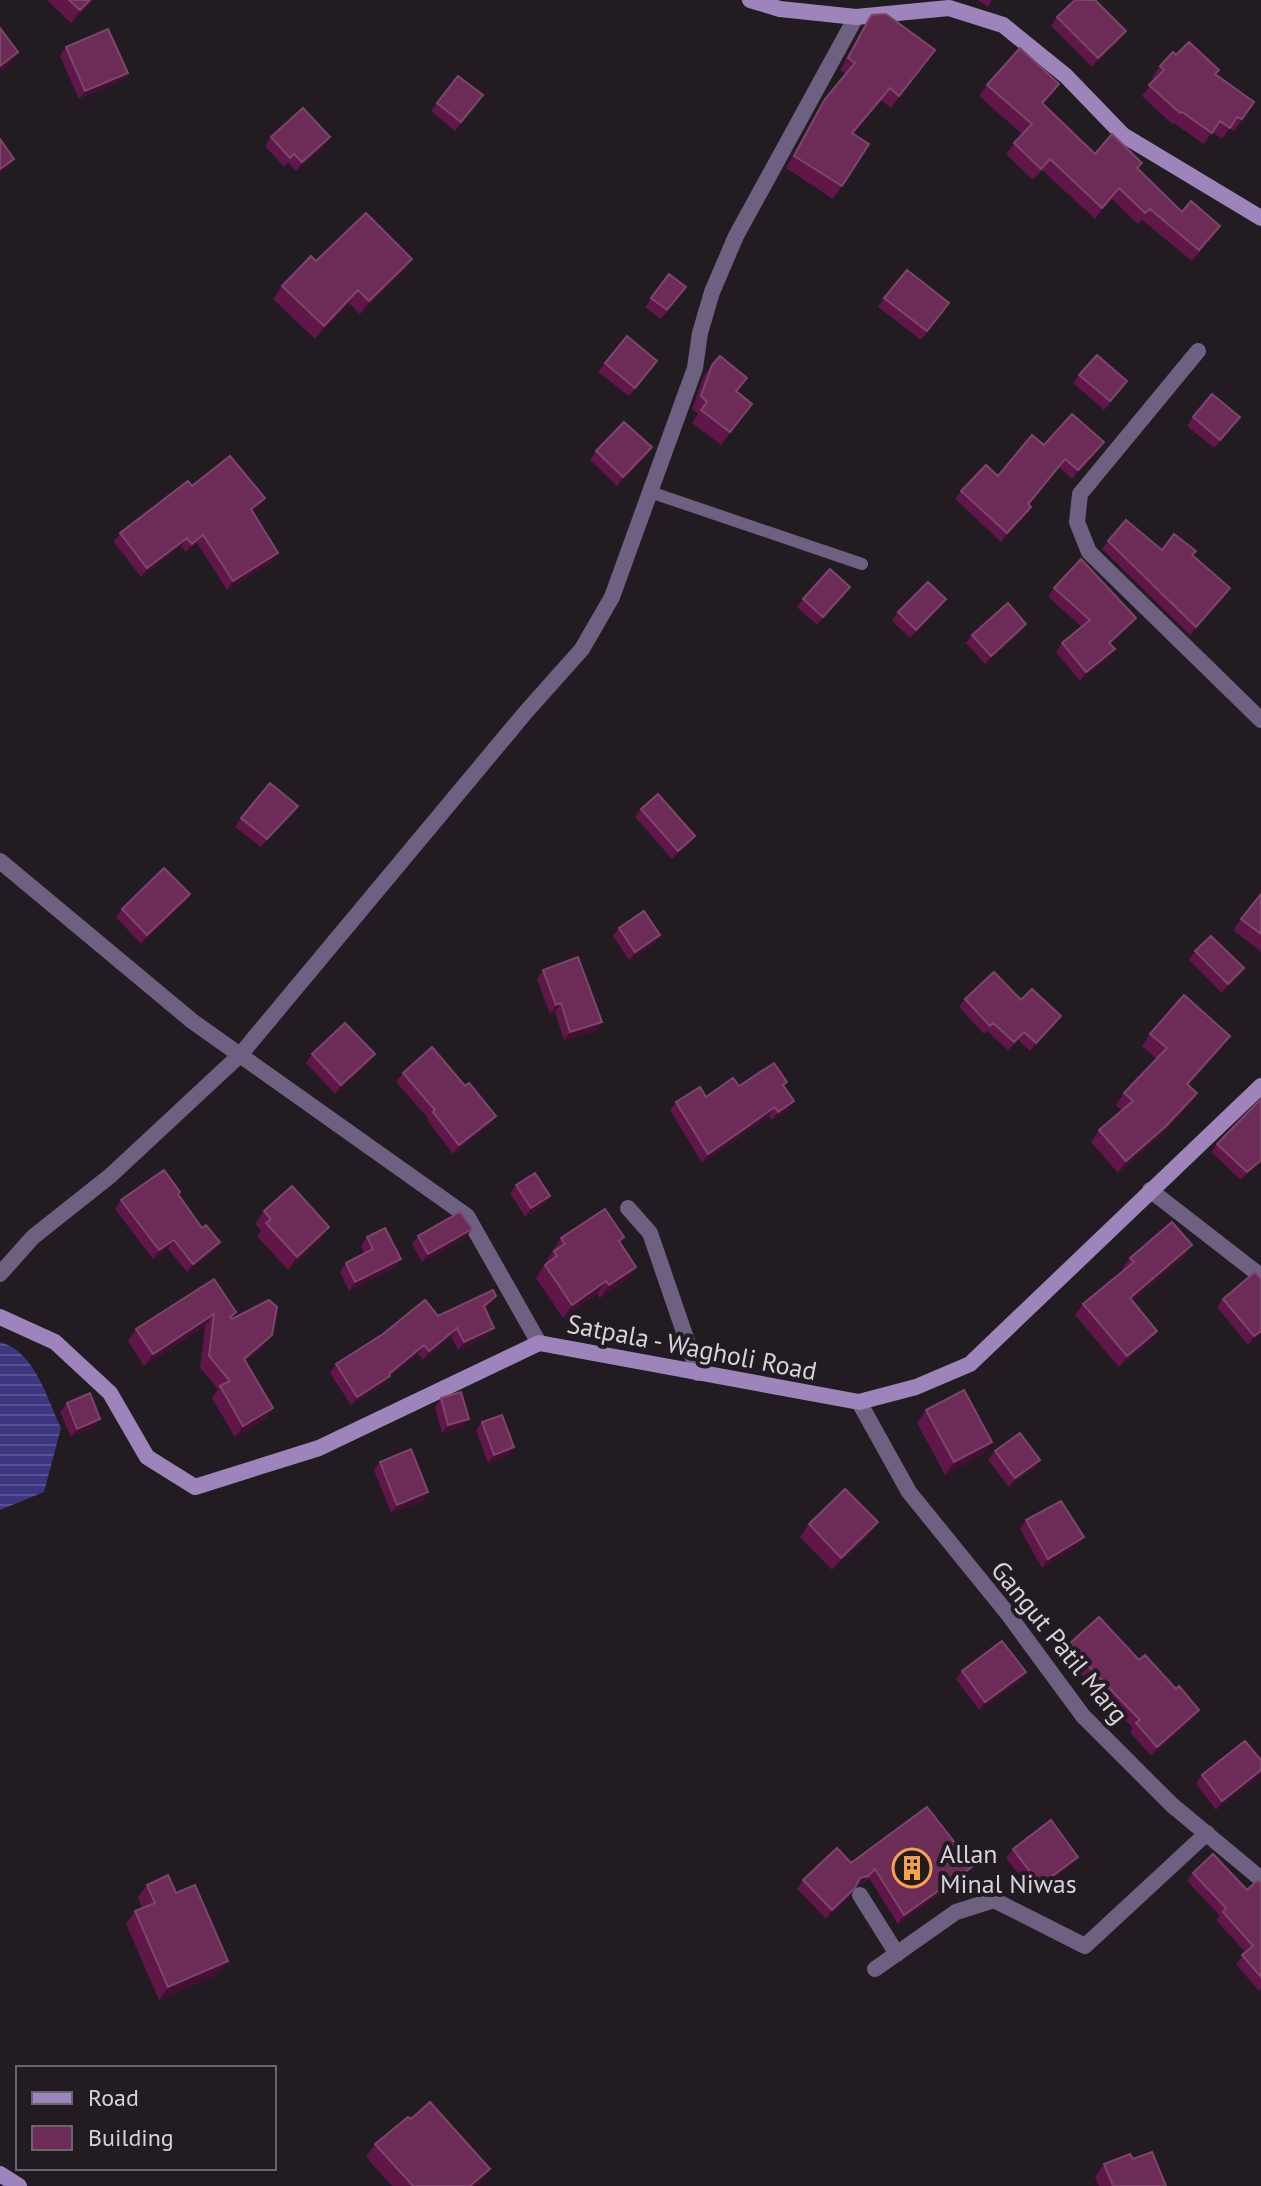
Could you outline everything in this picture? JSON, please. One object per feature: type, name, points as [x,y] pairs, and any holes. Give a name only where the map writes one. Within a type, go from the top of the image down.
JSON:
[{"type":"main road","points":[[750,0],[780,9],[856,17],[949,8],[1003,25],[1066,76],[1123,135],[1261,218]]},
{"type":"main road","name":"Satpala - Wagholi Road","points":[[0,1317],[55,1342],[110,1393],[147,1457],[195,1487],[319,1448],[539,1343],[859,1402],[916,1387],[970,1364],[1261,1086]]},
{"type":"main road","points":[[0,2174],[19,2186]]},
{"type":"street","points":[[0,1274],[33,1237],[110,1176],[240,1055],[582,649],[612,597],[695,368],[700,333],[712,292],[736,236],[856,17]]},
{"type":"street","points":[[1198,351],[1080,494],[1077,522],[1089,552],[1259,714]]},
{"type":"street","points":[[0,861],[192,1021],[467,1216],[539,1343]]},
{"type":"street","points":[[1150,1190],[1261,1276]]},
{"type":"street","points":[[628,1208],[650,1233],[698,1373]]},
{"type":"street","name":"Gangut Patil Marg","points":[[859,1402],[909,1492],[1008,1614],[1083,1716],[1172,1805],[1261,1879]]},
{"type":"street","points":[[875,1969],[956,1912],[994,1900],[1085,1946],[1207,1833]]},
{"type":"street","points":[[860,1895],[897,1954]]},
{"type":"lane","points":[[650,492],[862,564]]},
{"type":"shaded area","points":[[0,1342],[12,1347],[31,1366],[61,1428],[44,1492],[0,1510]]},
{"type":"building","points":[[69,0],[90,0],[80,10]]},
{"type":"building","points":[[1075,0],[1095,0],[1126,31],[1098,58],[1057,17]]},
{"type":"building","points":[[886,14],[935,50],[899,96],[890,88],[852,133],[869,144],[842,186],[794,156],[825,99],[855,63],[848,58],[869,19],[872,15]]},
{"type":"building","points":[[0,28],[18,52],[0,66]]},
{"type":"building","points":[[108,29],[128,73],[85,91],[66,47]]},
{"type":"building","points":[[1189,42],[1219,70],[1215,74],[1254,102],[1242,119],[1237,117],[1230,128],[1220,121],[1212,133],[1180,113],[1149,85],[1164,70],[1160,66],[1173,52],[1176,55]]},
{"type":"building","points":[[1020,48],[1059,84],[1042,103],[1095,154],[1112,134],[1142,163],[1137,168],[1182,212],[1191,201],[1220,226],[1199,250],[1150,209],[1145,213],[1119,188],[1102,208],[1050,159],[1041,169],[1014,143],[1032,124],[987,85]]},
{"type":"building","points":[[458,76],[483,95],[461,122],[437,103]]},
{"type":"building","points":[[303,108],[330,137],[302,162],[294,154],[290,158],[271,137]]},
{"type":"building","points":[[0,139],[14,159],[0,169]]},
{"type":"building","points":[[366,213],[412,259],[369,301],[358,290],[324,326],[282,286],[311,256],[316,261]]},
{"type":"building","points":[[907,270],[949,303],[927,331],[884,298]]},
{"type":"building","points":[[669,274],[686,287],[667,310],[651,298]]},
{"type":"building","points":[[627,336],[657,361],[635,388],[605,363]]},
{"type":"building","points":[[1097,355],[1127,381],[1110,401],[1079,375]]},
{"type":"building","points":[[720,356],[747,378],[736,391],[752,404],[730,432],[701,410],[707,402],[701,396],[712,365]]},
{"type":"building","points":[[1212,394],[1240,417],[1220,440],[1193,417]]},
{"type":"building","points":[[1072,414],[1104,442],[1078,470],[1065,459],[1028,504],[1031,507],[1007,533],[961,491],[986,465],[998,476],[1032,435],[1044,445]]},
{"type":"building","points":[[624,422],[652,447],[623,477],[596,451]]},
{"type":"building","points":[[230,456],[265,498],[251,509],[278,553],[233,581],[203,535],[192,544],[187,538],[147,568],[120,533],[188,481],[192,486]]},
{"type":"building","points":[[1126,520],[1162,550],[1174,534],[1196,551],[1192,555],[1230,588],[1196,627],[1108,541]]},
{"type":"building","points":[[1081,559],[1136,618],[1109,643],[1115,649],[1086,672],[1062,643],[1090,620],[1054,588]]},
{"type":"building","points":[[830,569],[850,587],[823,617],[803,599]]},
{"type":"building","points":[[928,582],[946,599],[916,630],[898,612]]},
{"type":"building","points":[[1008,603],[1026,624],[991,656],[972,635]]},
{"type":"building","points":[[270,783],[298,806],[267,839],[241,818]]},
{"type":"building","points":[[658,794],[695,836],[678,851],[641,809]]},
{"type":"building","points":[[164,868],[190,894],[147,935],[122,909]]},
{"type":"building","points":[[1261,894],[1261,934],[1241,919]]},
{"type":"building","points":[[644,911],[660,935],[635,952],[619,928]]},
{"type":"building","points":[[1211,936],[1244,968],[1228,984],[1195,951]]},
{"type":"building","points":[[578,957],[602,1022],[570,1032],[561,1003],[556,1005],[543,970]]},
{"type":"building","points":[[994,972],[1021,1000],[1032,989],[1061,1016],[1036,1043],[1024,1032],[1014,1042],[993,1023],[990,1026],[965,999]]},
{"type":"building","points":[[1184,995],[1230,1036],[1187,1084],[1197,1093],[1126,1161],[1099,1130],[1133,1101],[1124,1093],[1167,1048],[1150,1034]]},
{"type":"building","points":[[345,1023],[375,1054],[341,1085],[312,1054]]},
{"type":"building","points":[[432,1047],[465,1086],[469,1083],[496,1116],[459,1145],[433,1112],[435,1110],[403,1073]]},
{"type":"building","points":[[774,1063],[787,1082],[783,1085],[794,1101],[778,1112],[775,1107],[708,1154],[676,1102],[700,1087],[706,1097],[733,1078],[739,1086]]},
{"type":"building","points":[[1261,1099],[1261,1160],[1247,1172],[1217,1144]]},
{"type":"building","points":[[164,1170],[202,1228],[206,1225],[220,1242],[193,1264],[174,1240],[159,1250],[121,1200]]},
{"type":"building","points":[[535,1173],[550,1196],[531,1208],[516,1185]]},
{"type":"building","points":[[292,1186],[329,1227],[297,1257],[266,1223],[271,1219],[264,1211]]},
{"type":"building","points":[[605,1209],[624,1237],[619,1241],[636,1267],[609,1285],[606,1281],[572,1305],[545,1265],[557,1256],[554,1251],[565,1244],[561,1238]]},
{"type":"building","points":[[460,1212],[472,1229],[428,1254],[418,1236]]},
{"type":"building","points":[[1172,1222],[1192,1245],[1130,1298],[1157,1331],[1127,1356],[1083,1304],[1134,1262],[1130,1258]]},
{"type":"building","points":[[385,1228],[401,1259],[355,1282],[346,1263],[373,1249],[367,1237]]},
{"type":"building","points":[[1255,1272],[1261,1279],[1261,1331],[1254,1336],[1223,1299]]},
{"type":"building","points":[[214,1279],[236,1312],[230,1317],[232,1319],[269,1300],[277,1307],[272,1335],[244,1359],[273,1408],[243,1426],[220,1386],[230,1381],[209,1356],[214,1314],[153,1354],[136,1329]]},
{"type":"building","points":[[493,1290],[496,1296],[484,1306],[494,1328],[464,1342],[457,1328],[429,1351],[424,1345],[390,1376],[357,1397],[336,1364],[383,1334],[425,1300],[438,1316]]},
{"type":"building","points":[[964,1390],[992,1442],[954,1462],[926,1410]]},
{"type":"building","points":[[461,1392],[469,1419],[448,1425],[441,1398]]},
{"type":"building","points":[[90,1393],[100,1419],[77,1429],[67,1403]]},
{"type":"building","points":[[502,1415],[514,1447],[494,1455],[482,1422]]},
{"type":"building","points":[[1020,1433],[1040,1460],[1015,1478],[995,1451]]},
{"type":"building","points":[[411,1449],[428,1492],[397,1505],[380,1462]]},
{"type":"building","points":[[845,1489],[878,1522],[841,1558],[809,1524]]},
{"type":"building","points":[[1061,1501],[1084,1537],[1048,1559],[1026,1520]]},
{"type":"building","points":[[1099,1617],[1139,1660],[1145,1655],[1176,1689],[1179,1686],[1199,1710],[1157,1747],[1136,1723],[1140,1720],[1068,1645]]},
{"type":"building","points":[[1002,1641],[1026,1672],[985,1702],[962,1671]]},
{"type":"building","points":[[1245,1741],[1261,1760],[1261,1770],[1222,1801],[1202,1775]]},
{"type":"building","name":"Allan Minal Niwas","points":[[927,1807],[973,1866],[904,1915],[875,1869],[868,1876],[860,1878],[855,1888],[832,1910],[803,1880],[837,1848],[851,1863]]},
{"type":"building","points":[[1051,1820],[1078,1857],[1040,1885],[1013,1849]]},
{"type":"building","points":[[1213,1854],[1247,1890],[1258,1880],[1261,1884],[1261,1977],[1242,1955],[1253,1946],[1223,1912],[1226,1908],[1193,1873]]},
{"type":"building","points":[[168,1875],[176,1893],[195,1885],[228,1961],[168,1987],[135,1911],[155,1903],[147,1885]]},
{"type":"building","points":[[430,2102],[490,2169],[470,2186],[413,2186],[375,2144]]},
{"type":"building","points":[[1152,2152],[1166,2186],[1113,2186],[1104,2164],[1130,2154],[1133,2159]]},
{"type":"place","name":"Allan Minal Niwas","points":[[912,1868]]}]
